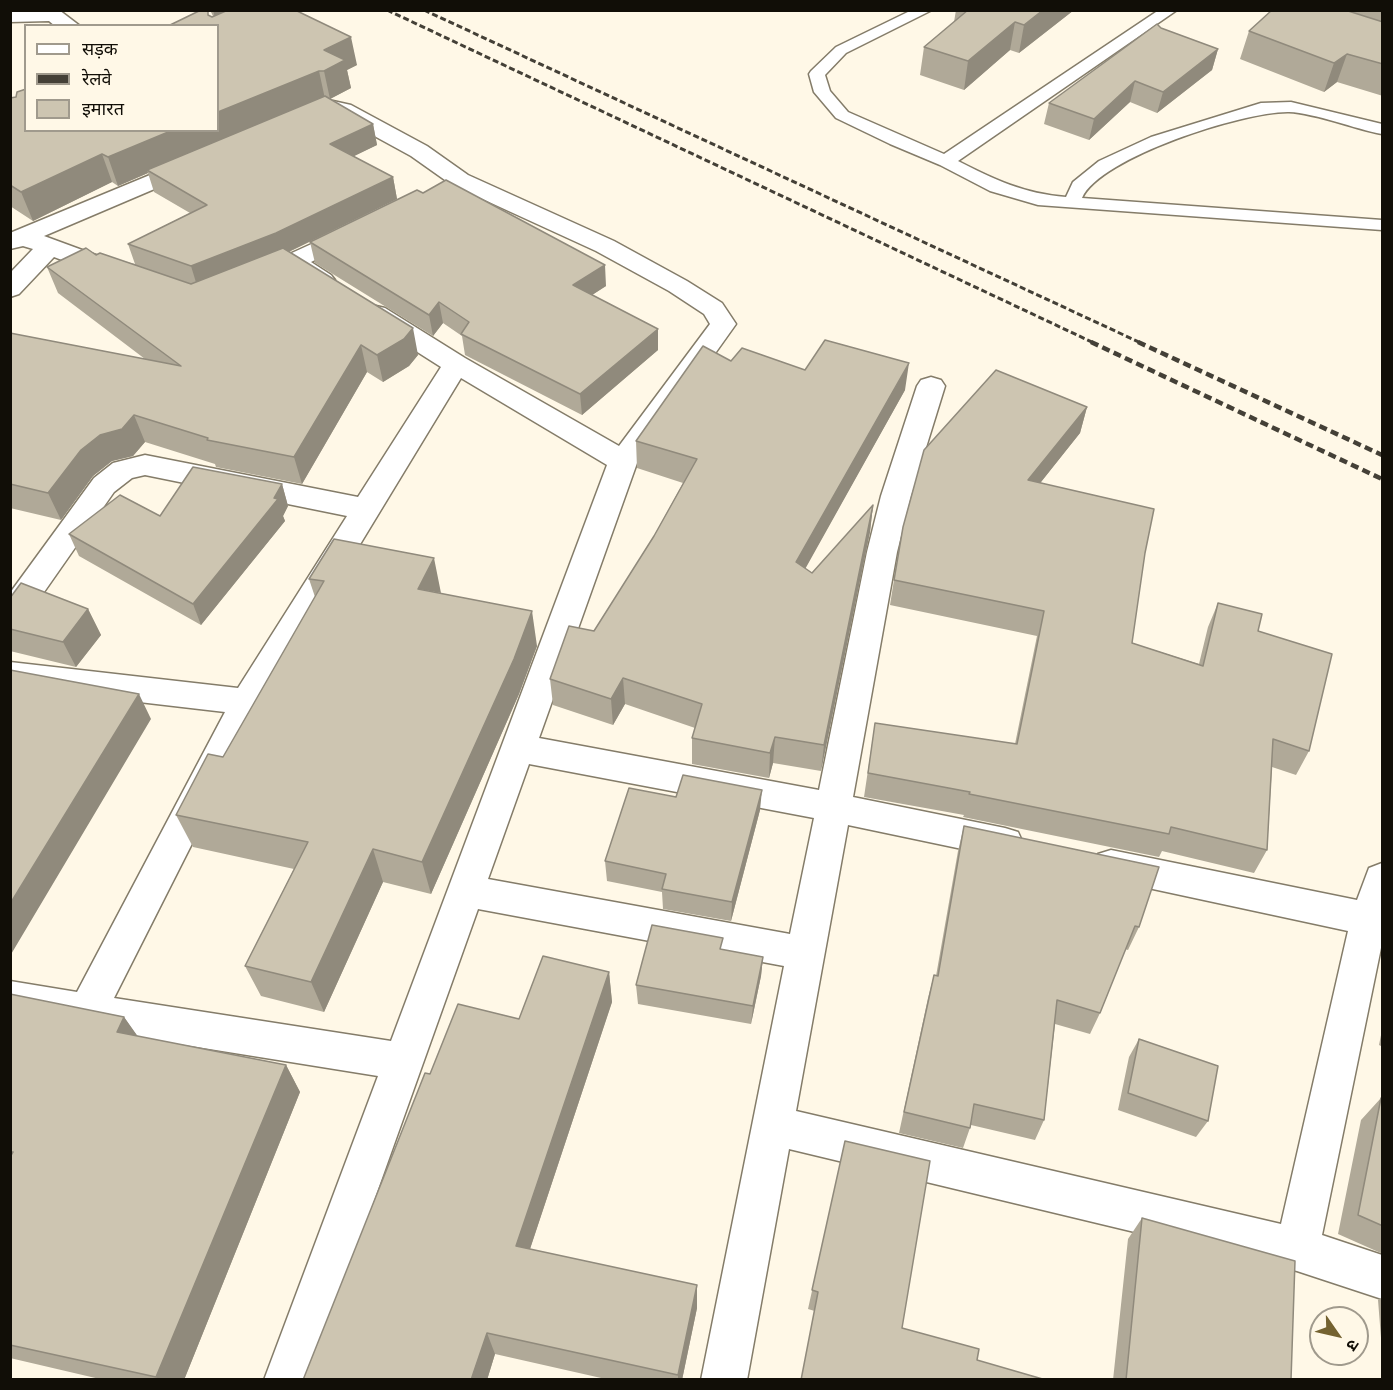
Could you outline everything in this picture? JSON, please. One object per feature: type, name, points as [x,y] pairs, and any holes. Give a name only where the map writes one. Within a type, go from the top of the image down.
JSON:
[{"type":"street","points":[[10,16],[53,15],[67,24]]},
{"type":"street","points":[[287,1380],[623,461],[723,324],[713,309],[678,286],[605,246],[449,186],[419,151],[343,110],[326,108],[304,117]]},
{"type":"street","points":[[10,289],[27,242],[217,154]]},
{"type":"street","points":[[376,221],[281,266],[350,298],[456,364],[623,461]]},
{"type":"street","points":[[27,242],[135,277]]},
{"type":"street","points":[[87,1011],[247,702],[456,364]]},
{"type":"street","points":[[724,1380],[882,552],[896,496],[931,386]]},
{"type":"street","points":[[10,617],[104,484],[123,470],[145,465],[365,509]]},
{"type":"street","points":[[10,674],[247,702]]},
{"type":"street","points":[[518,748],[834,807],[1031,848]]},
{"type":"street","points":[[1078,858],[1369,919]]},
{"type":"street","points":[[1297,1249],[1369,919],[1383,879]]},
{"type":"street","points":[[466,891],[805,953]]},
{"type":"street","points":[[10,999],[403,1062]]},
{"type":"street","points":[[773,1125],[1297,1249],[1383,1277]]},
{"type":"lane","points":[[925,10],[841,50],[818,74],[822,92],[842,115],[946,161],[996,187],[1038,200],[1383,225]]},
{"type":"lane","points":[[946,161],[1170,10]]},
{"type":"lane","points":[[1072,202],[1079,186],[1105,165],[1157,140],[1260,108],[1291,106],[1383,129]]},
{"type":"building","points":[[201,10],[208,10],[208,15],[212,17],[228,10],[295,10],[351,37],[324,50],[345,60],[324,71],[319,71],[219,112],[219,24],[172,24]]},
{"type":"building","points":[[968,10],[1043,10],[1024,25],[1015,22],[968,61],[924,47]]},
{"type":"building","points":[[1272,10],[1345,10],[1383,22],[1383,64],[1347,54],[1334,63],[1249,31]]},
{"type":"building","points":[[1157,24],[1161,28],[1218,49],[1163,92],[1135,81],[1094,119],[1049,103]]},
{"type":"building","points":[[24,90],[24,132],[168,132],[108,157],[102,154],[21,192],[10,185],[10,98],[16,97],[17,92]]},
{"type":"building","points":[[325,96],[373,124],[330,144],[393,177],[276,233],[191,266],[128,244],[207,205],[147,170]]},
{"type":"building","points":[[446,180],[605,265],[573,285],[658,329],[580,394],[461,334],[469,322],[439,302],[429,315],[310,242],[417,190],[423,193]]},
{"type":"building","points":[[86,248],[96,255],[100,253],[191,284],[283,248],[413,328],[404,339],[377,355],[361,345],[294,457],[207,440],[208,438],[134,415],[122,429],[100,435],[81,450],[48,493],[10,484],[10,333],[181,366],[47,267]]},
{"type":"building","points":[[825,340],[909,363],[796,562],[812,573],[873,505],[824,745],[775,737],[770,753],[692,738],[702,704],[623,678],[611,699],[550,679],[569,626],[594,631],[654,536],[697,459],[636,441],[703,346],[731,361],[742,348],[805,370]]},
{"type":"building","points":[[996,370],[1087,407],[1028,480],[1154,509],[1132,643],[1203,666],[1218,603],[1262,614],[1258,631],[1332,654],[1309,751],[1273,739],[1267,850],[1171,827],[1169,834],[868,773],[875,723],[1017,744],[1044,611],[894,580],[903,527],[924,450]]},
{"type":"building","points":[[193,467],[282,484],[274,498],[278,499],[193,604],[69,534],[120,495],[160,516]]},
{"type":"building","points":[[334,539],[434,558],[418,589],[532,611],[514,659],[422,862],[373,849],[311,982],[245,966],[308,842],[176,815],[208,754],[223,757],[324,581],[309,579]]},
{"type":"building","points":[[21,583],[88,609],[63,642],[10,629],[10,598]]},
{"type":"building","points":[[10,670],[139,694],[10,904]]},
{"type":"building","points":[[683,775],[762,790],[732,902],[662,889],[666,874],[605,861],[629,788],[676,797]]},
{"type":"building","points":[[964,826],[1159,867],[1139,927],[1135,926],[1100,1013],[1057,1000],[1044,1120],[974,1104],[970,1128],[904,1112],[934,975],[938,976]]},
{"type":"building","points":[[652,925],[723,938],[720,949],[763,957],[753,1006],[636,985]]},
{"type":"building","points":[[543,956],[609,972],[516,1246],[697,1285],[678,1375],[487,1333],[471,1380],[303,1380],[425,1073],[430,1074],[458,1004],[519,1019]]},
{"type":"building","points":[[10,994],[124,1017],[117,1032],[286,1065],[156,1377],[10,1345],[10,1157],[13,1152],[10,1152]]},
{"type":"building","points":[[1139,1039],[1218,1066],[1208,1121],[1128,1093]]},
{"type":"building","points":[[1381,1098],[1383,1098],[1383,1226],[1358,1215]]},
{"type":"building","points":[[845,1141],[930,1161],[902,1328],[979,1349],[977,1360],[1046,1380],[801,1380],[818,1292],[812,1290]]},
{"type":"building","points":[[1142,1218],[1295,1261],[1291,1380],[1126,1380]]},
{"type":"railway","points":[[387,10],[1094,343]]},
{"type":"railway","points":[[424,10],[1141,343]]},
{"type":"railway","points":[[1091,342],[1382,479]]},
{"type":"railway","points":[[1138,342],[1382,455]]}]
